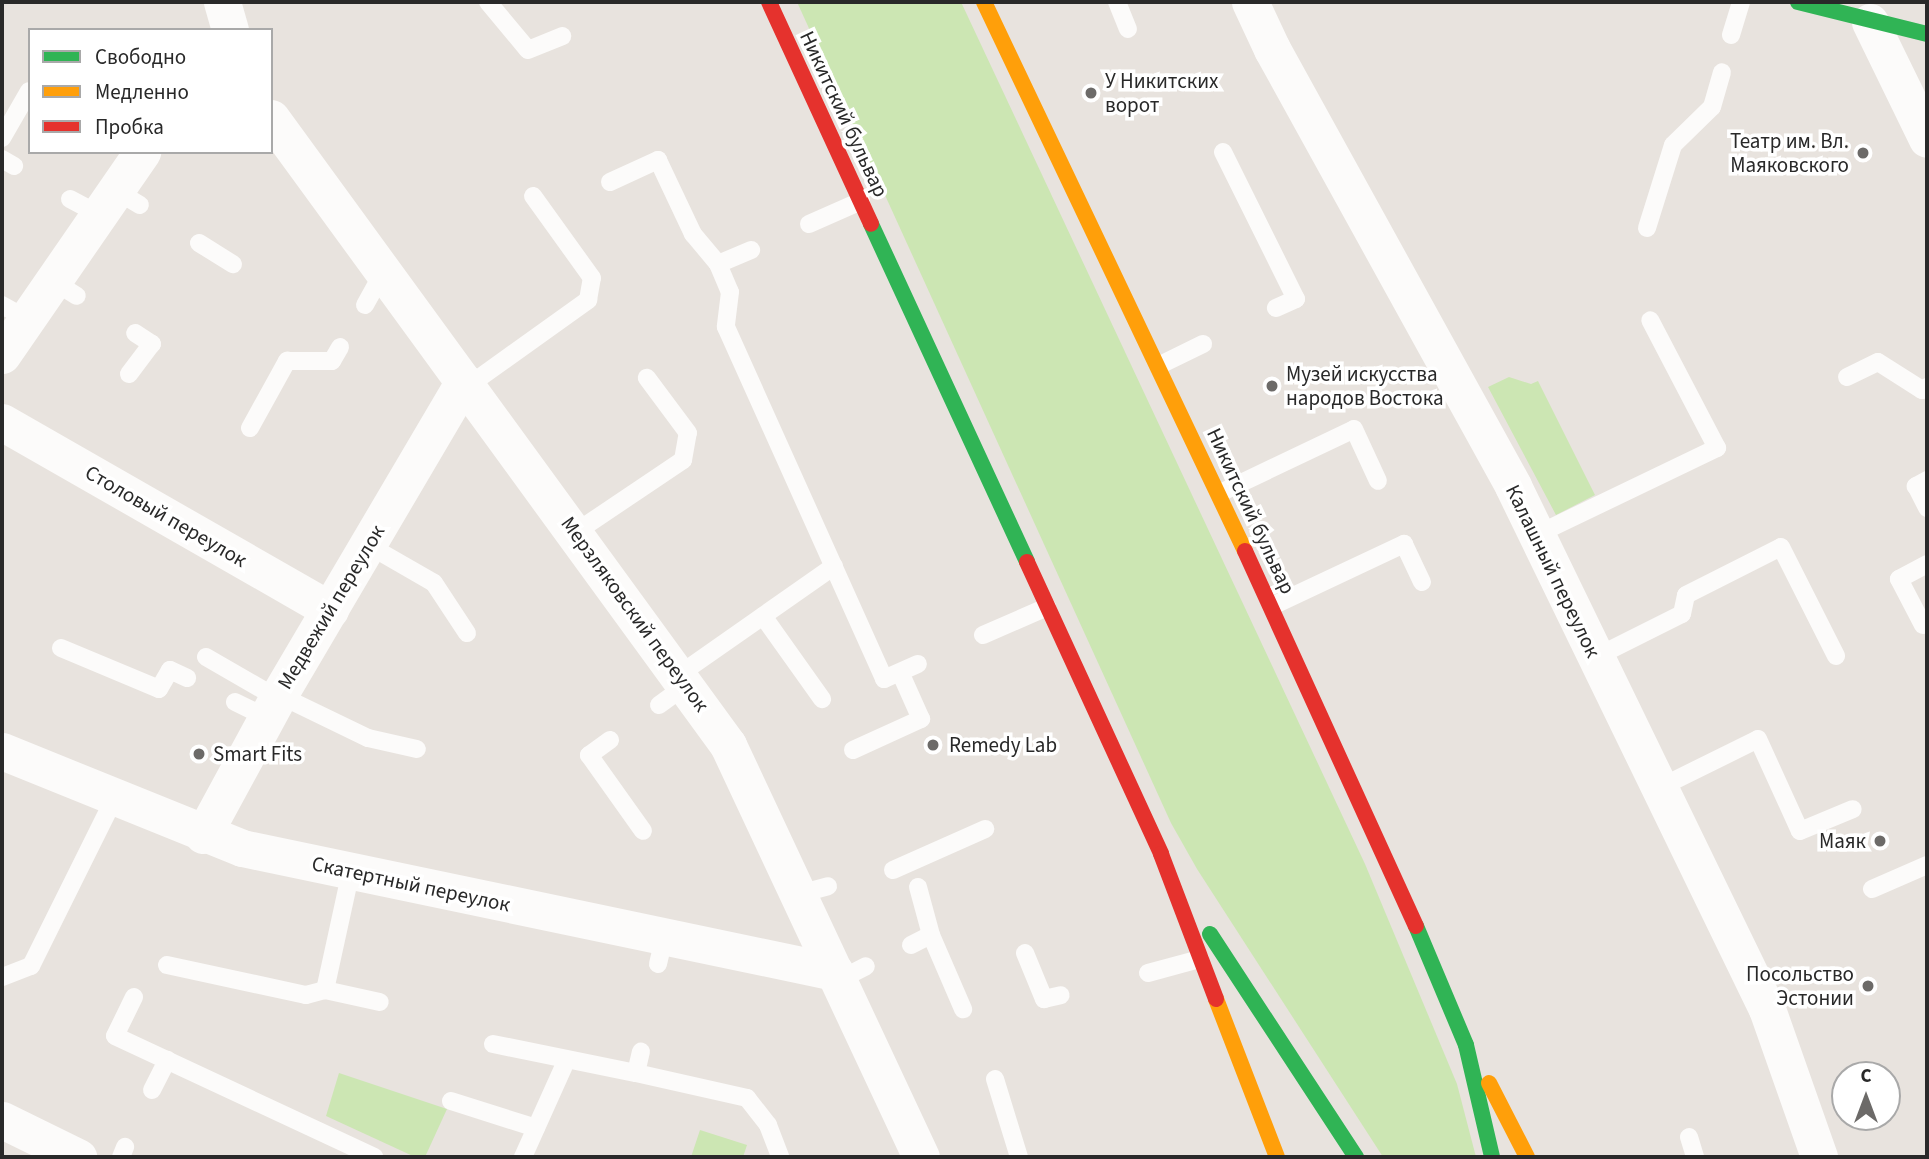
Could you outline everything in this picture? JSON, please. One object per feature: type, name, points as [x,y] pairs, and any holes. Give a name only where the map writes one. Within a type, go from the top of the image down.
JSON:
[{"type":"main road","name":"Никитский бульвар","points":[[769,2],[1161,854],[1277,1157]]},
{"type":"main road","name":"Никитский бульвар","points":[[984,2],[1160,365],[1272,606],[1466,1045],[1527,1157]]},
{"type":"main road","points":[[1798,2],[1834,7],[1870,22],[1927,34]]},
{"type":"main road","name":"Никитский бульвар","points":[[1161,854],[1240,984],[1356,1157]]},
{"type":"main road","name":"Никитский бульвар","points":[[1466,1045],[1492,1157]]},
{"type":"street","name":"Калашный переулок","points":[[1250,2],[1536,535],[1767,1009],[1819,1157]]},
{"type":"street","points":[[1870,22],[1927,139]]},
{"type":"street","name":"Мерзляковский переулок","points":[[273,120],[576,532],[675,688],[727,745],[813,890],[921,1157]]},
{"type":"street","points":[[2,355],[14,312],[65,289],[106,202],[141,154]]},
{"type":"street","name":"Медвежий переулок","points":[[202,835],[264,703],[330,610],[466,384]]},
{"type":"street","name":"Столовый переулок","points":[[2,422],[330,610]]},
{"type":"street","name":"Скатертный переулок","points":[[2,751],[202,835],[661,951],[846,973]]},
{"type":"street","points":[[2,1120],[78,1157]]},
{"type":"lane","points":[[488,2],[528,50],[562,36]]},
{"type":"lane","points":[[1118,2],[1128,29]]},
{"type":"lane","points":[[1731,35],[1741,2]]},
{"type":"lane","points":[[1647,228],[1673,145],[1712,107],[1722,72]]},
{"type":"lane","points":[[2,138],[28,93]]},
{"type":"lane","points":[[1223,152],[1296,299],[1276,308]]},
{"type":"lane","points":[[610,182],[658,160],[693,234],[718,264],[730,292],[726,327],[884,679],[918,664]]},
{"type":"lane","points":[[466,384],[588,300],[592,278],[533,196]]},
{"type":"lane","points":[[809,223],[861,201]]},
{"type":"lane","points":[[200,243],[233,264]]},
{"type":"lane","points":[[718,264],[751,250]]},
{"type":"lane","points":[[365,305],[384,270]]},
{"type":"lane","points":[[1536,535],[1717,448],[1650,320]]},
{"type":"lane","points":[[129,374],[152,344],[135,333]]},
{"type":"lane","points":[[1160,365],[1203,344]]},
{"type":"lane","points":[[250,428],[287,361],[332,361],[340,347]]},
{"type":"lane","points":[[1847,377],[1878,362],[1922,390],[1927,387]]},
{"type":"lane","points":[[576,532],[683,460],[688,433],[646,377]]},
{"type":"lane","points":[[1220,494],[1354,429],[1378,481]]},
{"type":"lane","points":[[1927,480],[1916,486],[1927,508]]},
{"type":"lane","points":[[1272,606],[1404,544],[1422,582]]},
{"type":"lane","points":[[368,545],[434,583],[467,633]]},
{"type":"lane","points":[[1595,657],[1682,614],[1686,595],[1781,547],[1836,656]]},
{"type":"lane","points":[[1923,625],[1899,579],[1927,564]]},
{"type":"lane","points":[[675,688],[763,616],[834,566]]},
{"type":"lane","points":[[984,635],[1047,607]]},
{"type":"lane","points":[[763,616],[822,699]]},
{"type":"lane","points":[[61,648],[159,689],[170,670],[187,678]]},
{"type":"lane","points":[[206,657],[264,703],[368,738],[417,749]]},
{"type":"lane","points":[[853,750],[921,719],[900,672]]},
{"type":"lane","points":[[1659,788],[1758,739],[1800,831],[1853,809]]},
{"type":"lane","points":[[610,740],[589,755],[643,831]]},
{"type":"lane","points":[[2,977],[31,966],[114,799]]},
{"type":"lane","points":[[893,870],[985,829]]},
{"type":"lane","points":[[1872,889],[1927,864]]},
{"type":"lane","points":[[325,990],[351,871]]},
{"type":"lane","points":[[918,887],[931,935],[962,1009]]},
{"type":"lane","points":[[911,945],[931,935]]},
{"type":"lane","points":[[1026,953],[1044,999],[1061,995]]},
{"type":"lane","points":[[1149,973],[1200,959]]},
{"type":"lane","points":[[167,965],[306,995],[325,990],[380,1002]]},
{"type":"lane","points":[[134,997],[115,1036],[374,1157]]},
{"type":"lane","points":[[493,1044],[747,1098],[768,1125],[780,1157]]},
{"type":"lane","points":[[636,1073],[641,1052]]},
{"type":"lane","points":[[523,1157],[567,1059]]},
{"type":"lane","points":[[152,1090],[167,1060]]},
{"type":"lane","points":[[995,1079],[1019,1157]]},
{"type":"lane","points":[[451,1101],[536,1128]]},
{"type":"lane","points":[[1689,1137],[1695,1157]]},
{"type":"green space","points":[[797,2],[961,2],[1365,864],[1457,1084],[1476,1157],[1383,1157],[1197,869],[1171,823]]},
{"type":"green space","points":[[1509,377],[1531,384],[1538,381],[1595,495],[1556,515],[1488,387]]},
{"type":"green space","points":[[339,1073],[447,1109],[425,1157],[415,1157],[326,1116]]},
{"type":"green space","points":[[700,1130],[747,1145],[743,1157],[691,1157]]},
{"type":"traffic: fast","points":[[1798,2],[1927,34]]},
{"type":"traffic: fast","points":[[871,224],[1027,562]]},
{"type":"traffic: fast","points":[[1416,926],[1466,1045],[1492,1157]]},
{"type":"traffic: fast","points":[[1210,934],[1356,1157]]},
{"type":"traffic: slow","points":[[984,2],[1245,551]]},
{"type":"traffic: slow","points":[[1216,999],[1277,1157]]},
{"type":"traffic: slow","points":[[1489,1083],[1527,1157]]},
{"type":"traffic: jam","points":[[769,2],[871,224]]},
{"type":"traffic: jam","points":[[1245,551],[1416,926]]},
{"type":"traffic: jam","points":[[1027,562],[1161,854],[1216,999]]},
{"type":"place","name":"У Никитских ворот","points":[[1091,93]]},
{"type":"place","name":"Театр им. Вл. Маяковского","points":[[1863,153]]},
{"type":"place","name":"Музей искусства народов Востока","points":[[1272,386]]},
{"type":"place","name":"Remedy Lab","points":[[933,745]]},
{"type":"place","name":"Smart Fits","points":[[199,754]]},
{"type":"place","name":"Маяк","points":[[1880,841]]},
{"type":"place","name":"Посольство Эстонии","points":[[1868,986]]}]
